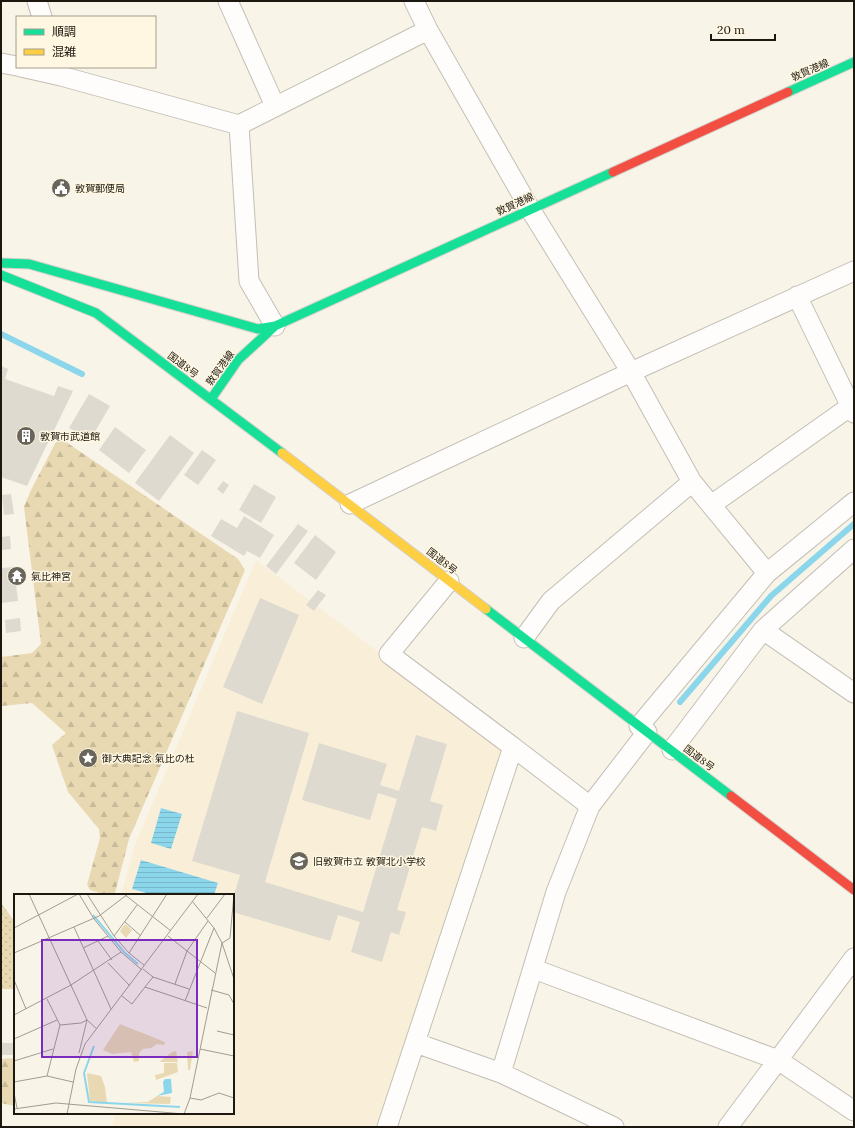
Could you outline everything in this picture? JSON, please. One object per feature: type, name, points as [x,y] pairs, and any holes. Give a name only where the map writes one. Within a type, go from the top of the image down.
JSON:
[{"type":"main road","name":"敦賀港線","points":[[211,399],[238,360],[275,326],[854,62]]},
{"type":"main road","points":[[1,263],[29,264],[258,329],[275,326]]},
{"type":"main road","name":"国道8号","points":[[1,275],[96,313],[350,504],[854,890]]},
{"type":"street","points":[[37,1],[42,16]]},
{"type":"street","points":[[228,1],[275,106]]},
{"type":"street","points":[[414,1],[428,30],[530,209],[631,372],[692,482],[767,573]]},
{"type":"street","points":[[29,68],[60,72],[239,125],[428,30]]},
{"type":"street","points":[[1,62],[16,66]]},
{"type":"street","points":[[239,125],[249,281],[275,326]]},
{"type":"street","points":[[350,504],[631,372],[854,271]]},
{"type":"street","points":[[710,505],[852,410],[797,296]]},
{"type":"street","points":[[524,638],[551,601],[692,482]]},
{"type":"street","points":[[501,1073],[534,969],[556,892],[590,806],[643,729],[767,573],[854,502]]},
{"type":"street","points":[[672,750],[763,630],[854,550]]},
{"type":"street","points":[[449,581],[389,654],[590,806]]},
{"type":"street","points":[[763,630],[854,693]]},
{"type":"street","points":[[387,1127],[513,747]]},
{"type":"street","points":[[728,1127],[854,958]]},
{"type":"street","points":[[534,969],[778,1060],[854,1111]]},
{"type":"street","points":[[416,1043],[501,1073],[614,1127]]},
{"type":"shaded area","name":"旧敦賀市立 敦賀北小学校","points":[[256,560],[506,748],[377,1127],[112,1127],[115,1114],[234,1114],[234,894],[121,894],[136,842]]},
{"type":"green space","points":[[63,440],[238,559],[245,570],[129,839],[115,893],[111,894],[104,894],[90,890],[87,885],[100,838],[99,829],[68,792],[52,745],[66,733],[32,703],[1,706],[1,657],[32,653],[41,644],[24,507],[31,490],[56,442]]},
{"type":"green space","points":[[1,903],[14,921],[14,989],[1,989]]},
{"type":"green space","points":[[14,1058],[14,1106],[1,1103],[1,1059]]},
{"type":"water","points":[[161,808],[182,814],[171,849],[151,843]]},
{"type":"water","points":[[141,860],[218,883],[214,894],[150,894],[132,889]]},
{"type":"building","name":"敦賀市武道館","points":[[1,366],[8,369],[5,379],[54,396],[58,386],[73,391],[27,486],[1,477]]},
{"type":"building","points":[[89,394],[110,406],[90,440],[69,428]]},
{"type":"building","points":[[115,427],[146,450],[129,473],[99,450]]},
{"type":"building","points":[[170,435],[194,453],[159,501],[135,483]]},
{"type":"building","points":[[202,450],[216,460],[198,485],[184,475]]},
{"type":"building","points":[[223,481],[229,485],[223,494],[217,489]]},
{"type":"building","points":[[254,484],[276,497],[261,523],[239,510]]},
{"type":"building","points":[[11,494],[14,514],[4,515],[2,495]]},
{"type":"building","points":[[244,516],[274,535],[260,558],[247,551],[244,556],[211,536],[221,519],[237,528]]},
{"type":"building","points":[[298,524],[308,531],[276,574],[266,566]]},
{"type":"building","points":[[315,535],[336,552],[316,580],[294,563]]},
{"type":"building","points":[[10,536],[11,549],[1,550],[1,537]]},
{"type":"building","points":[[14,567],[18,601],[1,603],[1,568]]},
{"type":"building","points":[[318,590],[326,595],[314,611],[306,605]]},
{"type":"building","points":[[260,598],[299,615],[262,704],[223,687]]},
{"type":"building","points":[[20,618],[21,631],[6,633],[5,620]]},
{"type":"building","points":[[237,711],[309,733],[265,882],[363,912],[397,799],[378,793],[370,820],[302,800],[319,743],[387,764],[380,785],[399,791],[416,735],[447,744],[430,801],[443,805],[436,831],[422,827],[397,910],[406,912],[399,935],[391,932],[382,962],[351,952],[360,922],[338,915],[330,941],[234,912],[234,895],[240,875],[192,861]]},
{"type":"building","points":[[1,1043],[13,1043],[13,1055],[1,1055]]},
{"type":"waterway","points":[[1,334],[82,374]]},
{"type":"waterway","points":[[680,702],[771,596],[854,524]]},
{"type":"traffic: fast","points":[[788,92],[854,62]]},
{"type":"traffic: fast","points":[[211,399],[238,360],[275,326],[613,172]]},
{"type":"traffic: fast","points":[[1,263],[29,264],[258,329],[275,326]]},
{"type":"traffic: fast","points":[[1,275],[96,313],[282,453]]},
{"type":"traffic: fast","points":[[486,609],[731,796]]},
{"type":"traffic: slow","points":[[282,453],[486,609]]},
{"type":"traffic: jam","points":[[613,172],[788,92]]},
{"type":"traffic: jam","points":[[731,796],[854,890]]},
{"type":"place","name":"敦賀郵便局","points":[[61,188]]},
{"type":"place","name":"敦賀市武道館","points":[[26,436]]},
{"type":"place","name":"氣比神宮","points":[[17,576]]},
{"type":"place","name":"御大典記念 氣比の杜","points":[[88,758]]},
{"type":"place","name":"旧敦賀市立 敦賀北小学校","points":[[299,861]]}]
